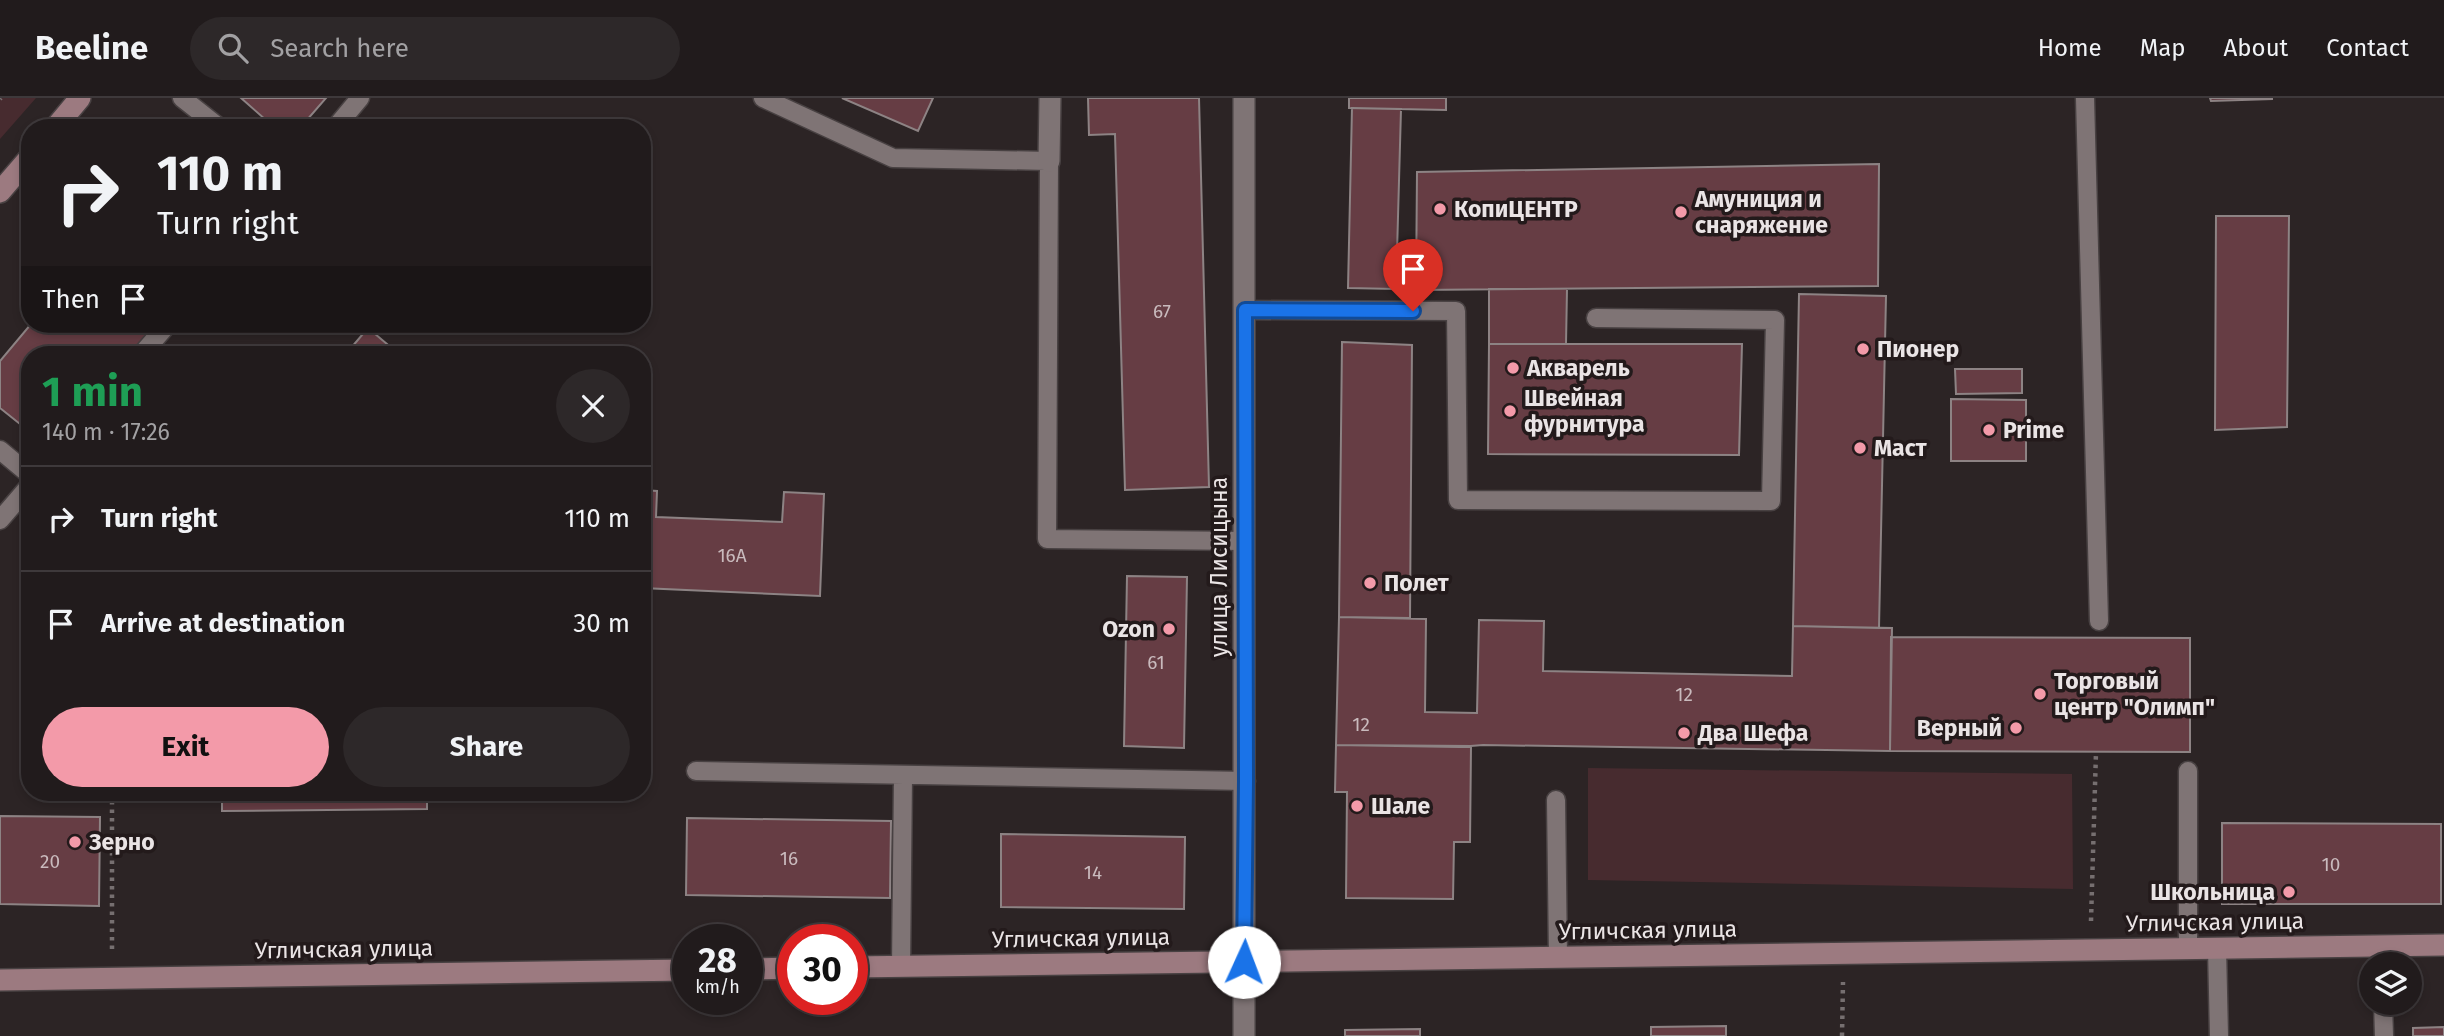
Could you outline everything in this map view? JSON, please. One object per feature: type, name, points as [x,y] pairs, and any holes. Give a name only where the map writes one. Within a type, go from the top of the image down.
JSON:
[{"type":"street","points":[[62,119],[80,98]]},
{"type":"street","points":[[1049,161],[1050,98]]},
{"type":"street","name":"улица Лисицына","points":[[1244,98],[1244,1036]]},
{"type":"street","points":[[0,192],[21,168]]},
{"type":"street","name":"Угличская улица","points":[[2401,952],[2444,945]]},
{"type":"street","name":"Угличская улица","points":[[868,967],[2217,948],[2359,954]]},
{"type":"street","name":"Угличская улица","points":[[0,979],[672,970]]},
{"type":"lane","points":[[182,98],[209,119]]},
{"type":"lane","points":[[342,119],[360,98]]},
{"type":"lane","points":[[763,98],[893,158],[1049,161],[1047,539],[1245,541]]},
{"type":"lane","points":[[2085,98],[2099,621]]},
{"type":"lane","points":[[1245,310],[1456,311],[1458,500],[1771,501],[1775,320],[1596,318]]},
{"type":"lane","points":[[0,450],[21,468]]},
{"type":"lane","points":[[0,520],[21,496]]},
{"type":"lane","points":[[696,771],[1246,781]]},
{"type":"lane","points":[[2188,771],[2188,949]]},
{"type":"lane","points":[[901,967],[904,776]]},
{"type":"lane","points":[[1556,800],[1558,958]]},
{"type":"lane","points":[[2217,948],[2219,1036]]},
{"type":"lane","points":[[2383,1015],[2384,1036]]},
{"type":"path","points":[[2089,950],[2096,752]]},
{"type":"path","points":[[112,801],[112,978]]},
{"type":"path","points":[[1842,1036],[1843,953]]},
{"type":"shaded area","points":[[0,98],[36,98],[0,139]]},
{"type":"shaded area","points":[[1588,768],[2072,774],[2073,889],[1588,880]]},
{"type":"building","points":[[241,98],[326,98],[308,119],[265,119]]},
{"type":"building","points":[[842,98],[933,98],[918,131]]},
{"type":"building","points":[[1088,98],[1199,98],[1209,487],[1125,490],[1115,134],[1089,135]]},
{"type":"building","points":[[1349,98],[1446,98],[1446,110],[1349,108]]},
{"type":"building","points":[[2210,98],[2272,98],[2272,99],[2211,101]]},
{"type":"building","points":[[1352,108],[1401,109],[1396,289],[1348,288]]},
{"type":"building","points":[[1879,164],[1878,286],[1416,290],[1417,172]]},
{"type":"building","points":[[2216,216],[2289,216],[2287,427],[2215,430]]},
{"type":"building","points":[[1489,289],[1567,289],[1566,344],[1489,344]]},
{"type":"building","points":[[1799,294],[1886,296],[1879,628],[1793,626]]},
{"type":"building","points":[[23,333],[148,333],[138,346],[21,346],[21,425],[0,408],[0,361]]},
{"type":"building","points":[[364,333],[374,333],[389,346],[353,346]]},
{"type":"building","points":[[1342,342],[1412,345],[1410,618],[1339,617]]},
{"type":"building","points":[[1489,344],[1742,344],[1739,455],[1488,454]]},
{"type":"building","points":[[1955,369],[2022,369],[2022,393],[1956,394]]},
{"type":"building","name":"Prime","points":[[1951,399],[2026,400],[2026,461],[1951,461]]},
{"type":"building","points":[[651,491],[657,491],[656,517],[782,522],[784,492],[824,494],[820,596],[651,588]]},
{"type":"building","points":[[1127,576],[1187,577],[1184,748],[1124,746]]},
{"type":"building","points":[[1339,617],[1426,619],[1425,712],[1477,713],[1479,620],[1544,621],[1543,671],[1792,676],[1793,626],[1892,628],[1890,751],[1336,745]]},
{"type":"building","name":"Торговый центр \"Олимп\"","points":[[1891,637],[2190,638],[2190,752],[1890,751]]},
{"type":"building","points":[[1336,745],[1471,746],[1470,842],[1454,842],[1453,899],[1346,898],[1347,792],[1335,792]]},
{"type":"building","points":[[222,801],[427,801],[427,809],[222,811]]},
{"type":"building","points":[[0,816],[100,817],[99,906],[0,904]]},
{"type":"building","points":[[687,818],[891,821],[890,898],[686,895]]},
{"type":"building","points":[[2222,823],[2441,824],[2441,904],[2222,904]]},
{"type":"building","points":[[1001,834],[1185,837],[1184,909],[1001,907]]},
{"type":"building","points":[[1726,1026],[1726,1036],[1651,1036],[1651,1027]]},
{"type":"building","points":[[2444,1027],[2444,1036],[2413,1036],[2413,1028]]},
{"type":"building","points":[[1420,1029],[1420,1036],[1345,1036],[1345,1030]]},
{"type":"place","name":"КопиЦЕНТР","points":[[1440,209]]},
{"type":"place","name":"Амуниция и снаряжение","points":[[1681,212]]},
{"type":"place","name":"Пионер","points":[[1863,349]]},
{"type":"place","name":"Акварель","points":[[1513,368]]},
{"type":"place","name":"Швейная фурнитура","points":[[1510,411]]},
{"type":"place","name":"Prime","points":[[1989,430]]},
{"type":"place","name":"Маст","points":[[1860,448]]},
{"type":"place","name":"Полет","points":[[1370,583]]},
{"type":"place","name":"Ozon","points":[[1169,629]]},
{"type":"place","name":"Торговый центр \"Олимп\"","points":[[2040,694]]},
{"type":"place","name":"Верный","points":[[2016,728]]},
{"type":"place","name":"Два Шефа","points":[[1684,733]]},
{"type":"place","name":"Шале","points":[[1357,806]]},
{"type":"place","name":"Зерно","points":[[75,842]]},
{"type":"place","name":"Школьница","points":[[2289,892]]},
{"type":"route","points":[[1244,962],[1245,310],[1413,311]]}]
